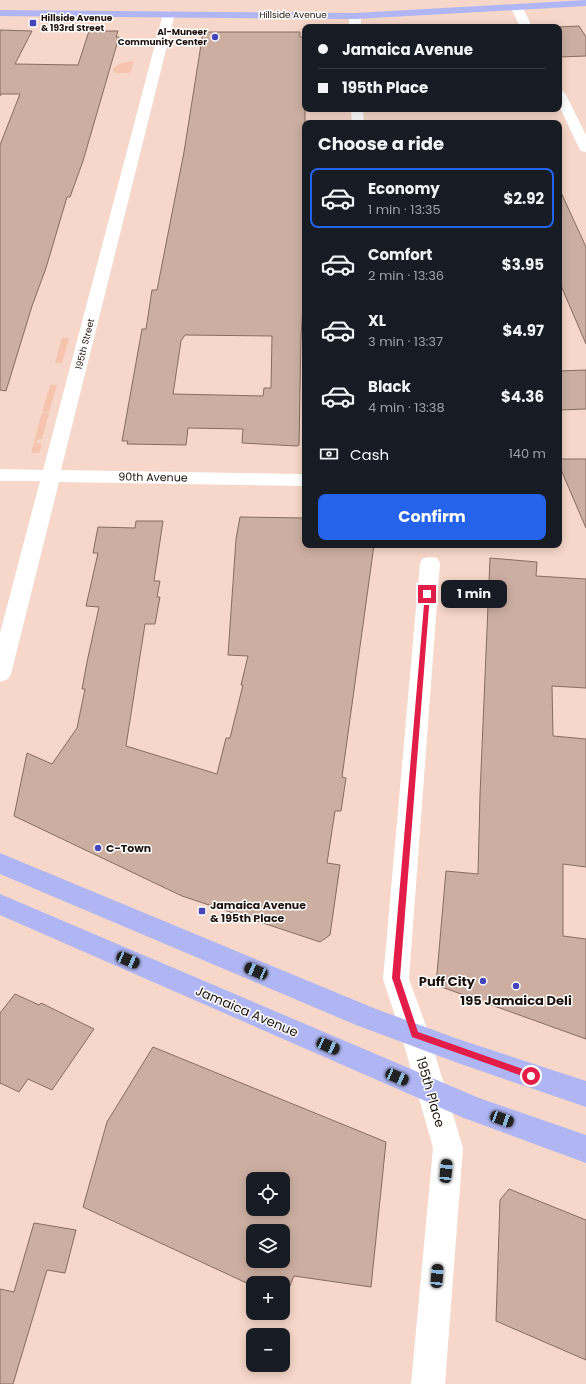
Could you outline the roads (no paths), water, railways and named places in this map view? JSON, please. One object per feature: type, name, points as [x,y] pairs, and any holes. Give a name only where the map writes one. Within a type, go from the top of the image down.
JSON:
[{"type":"main road","name":"Hillside Avenue","points":[[0,13],[169,14],[355,21],[586,3]]},
{"type":"main road","points":[[0,863],[366,1017],[458,1051],[586,1094]]},
{"type":"main road","name":"Jamaica Avenue","points":[[0,904],[431,1091],[474,1109],[586,1150]]},
{"type":"street","points":[[517,8],[525,24]]},
{"type":"street","name":"195th Street","points":[[0,674],[169,14]]},
{"type":"street","points":[[562,99],[586,148]]},
{"type":"street","name":"90th Avenue","points":[[0,475],[302,480]]},
{"type":"street","name":"195th Place","points":[[428,1384],[448,1148],[415,1034],[396,978],[430,563]]},
{"type":"place","name":"Hillside Avenue & 193rd Street","points":[[33,23]]},
{"type":"place","name":"Al-Muneer Community Center","points":[[215,37]]},
{"type":"place","name":"C-Town","points":[[98,848]]},
{"type":"place","name":"Jamaica Avenue & 195th Place","points":[[202,911]]},
{"type":"place","name":"Puff City","points":[[483,981]]},
{"type":"place","name":"195 Jamaica Deli","points":[[516,986]]}]
